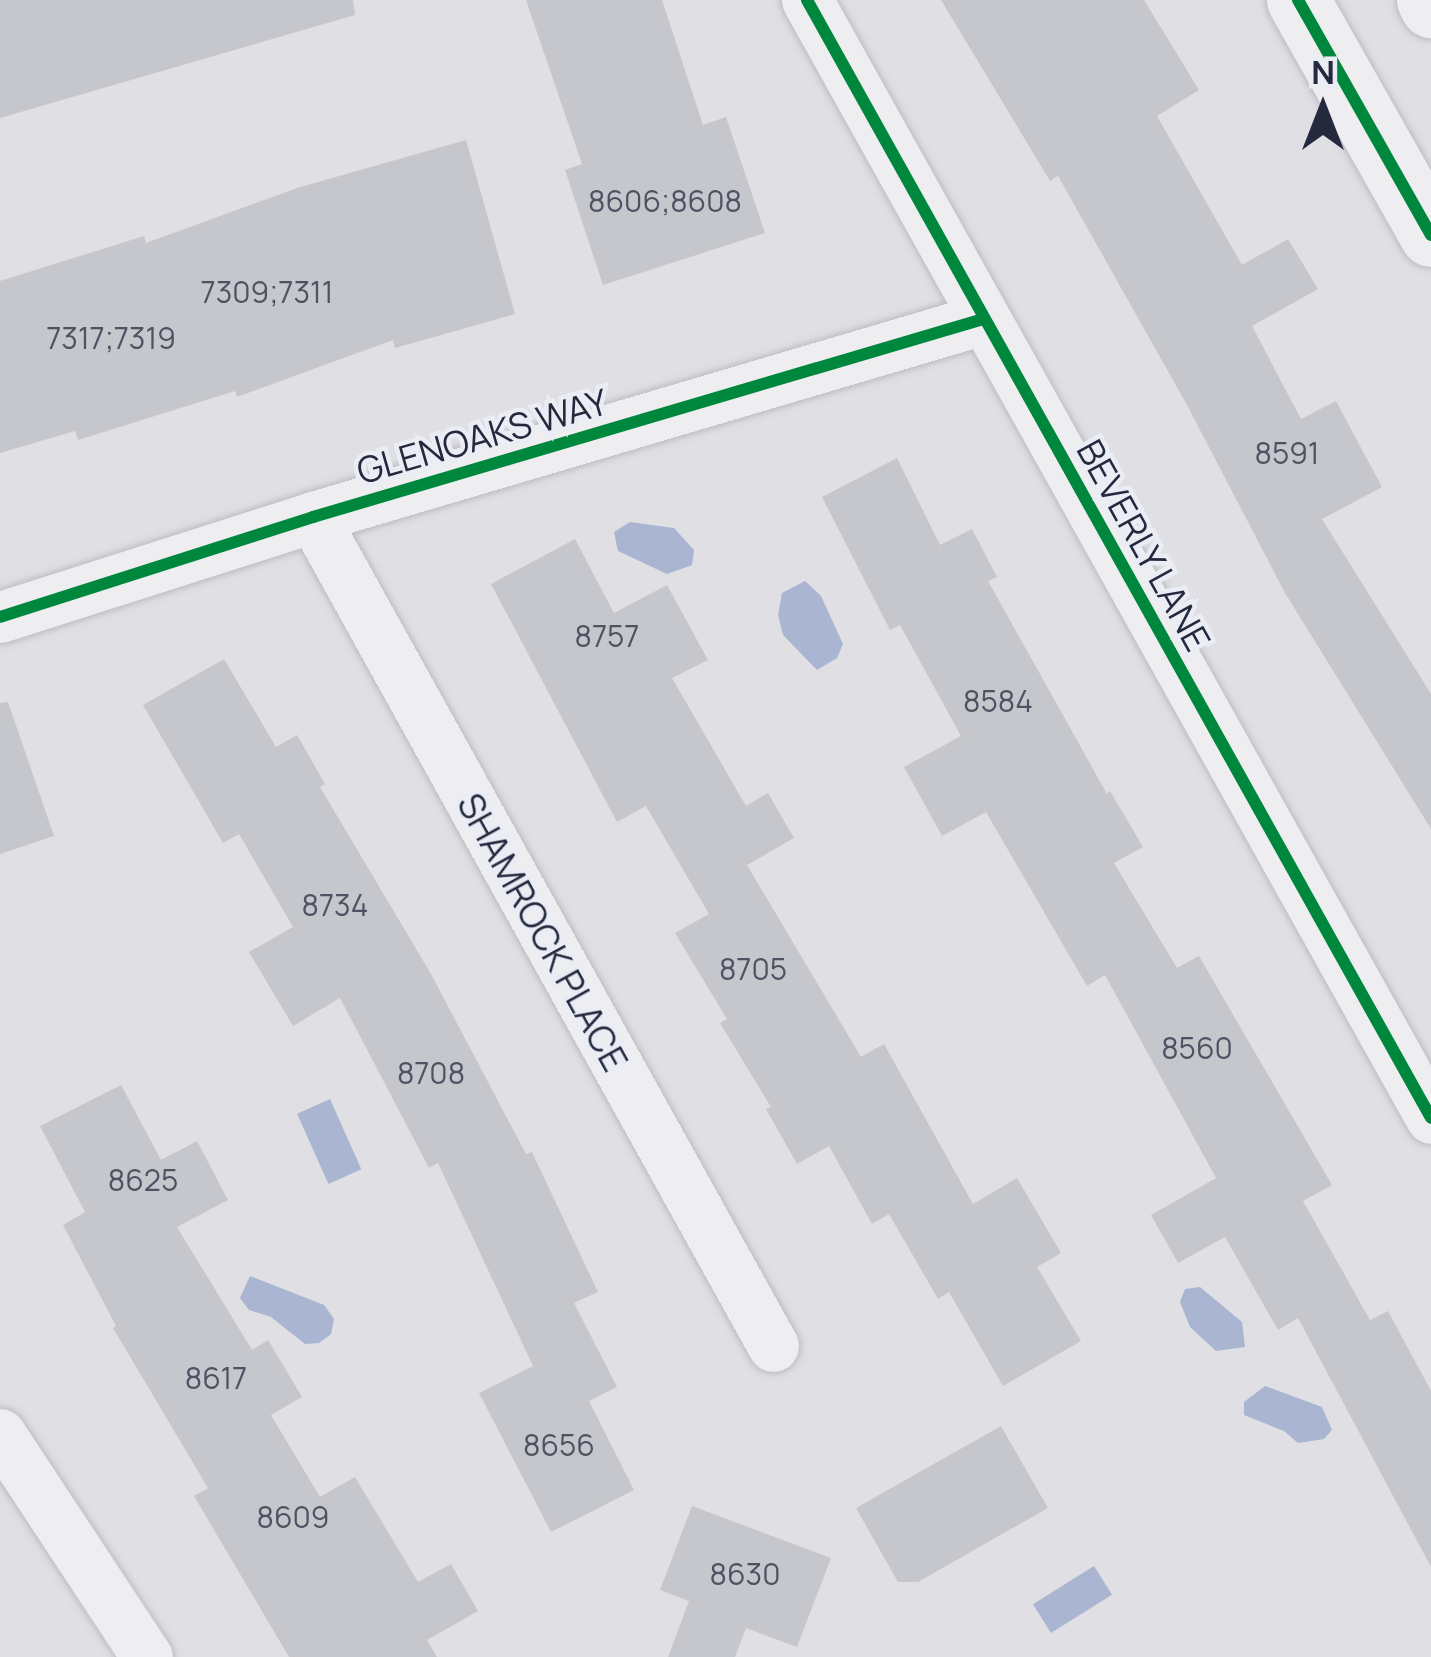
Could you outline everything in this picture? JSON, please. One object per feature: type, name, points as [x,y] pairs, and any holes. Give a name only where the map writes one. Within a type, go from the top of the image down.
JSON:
[{"type":"street","name":"BEVERLY LANE","points":[[807,0],[1431,1118]]},
{"type":"street","points":[[1298,0],[1431,235]]},
{"type":"street","name":"GLENOAKS WAY","points":[[0,617],[313,517],[983,319]]},
{"type":"street","name":"SHAMROCK PLACE","points":[[313,517],[773,1346]]},
{"type":"street","points":[[0,1434],[147,1657]]},
{"type":"water","points":[[630,522],[674,528],[694,550],[692,565],[667,574],[618,551],[614,532]]},
{"type":"water","points":[[805,581],[821,596],[843,644],[837,658],[817,670],[783,635],[778,615],[782,593]]},
{"type":"water","points":[[330,1099],[361,1169],[328,1184],[297,1114]]},
{"type":"water","points":[[250,1276],[324,1305],[334,1319],[331,1334],[319,1343],[305,1344],[271,1317],[249,1310],[240,1298]]},
{"type":"water","points":[[1200,1287],[1242,1322],[1245,1347],[1216,1351],[1190,1327],[1180,1302],[1185,1289]]},
{"type":"water","points":[[1265,1386],[1322,1407],[1332,1430],[1324,1439],[1298,1443],[1284,1431],[1244,1415],[1244,1402]]},
{"type":"water","points":[[1094,1566],[1112,1595],[1051,1633],[1033,1604]]},
{"type":"building","points":[[0,0],[353,0],[355,15],[0,118]]},
{"type":"building","points":[[526,0],[662,0],[703,125],[726,117],[765,233],[603,285],[565,170],[582,164]]},
{"type":"building","points":[[941,0],[1144,0],[1199,90],[1157,116],[1242,265],[1288,239],[1318,289],[1252,326],[1301,419],[1336,401],[1382,487],[1322,519],[1431,694],[1431,829],[1285,593],[1187,405],[1058,176],[1050,181]]},
{"type":"building","points":[[466,140],[515,314],[395,348],[393,340],[237,397],[235,391],[78,440],[75,431],[0,453],[0,281],[144,236],[146,243],[297,188]]},
{"type":"building","points":[[897,458],[940,545],[972,529],[997,577],[988,581],[1107,794],[1110,791],[1143,847],[1114,863],[1177,968],[1199,956],[1332,1185],[1303,1201],[1370,1320],[1388,1311],[1431,1391],[1431,1567],[1298,1318],[1278,1330],[1225,1237],[1178,1263],[1151,1215],[1216,1178],[1105,975],[1087,986],[986,812],[942,836],[904,767],[961,736],[900,625],[890,630],[822,497]]},
{"type":"building","points":[[575,539],[614,613],[667,585],[708,660],[672,678],[746,806],[768,793],[794,838],[747,865],[861,1057],[884,1044],[973,1204],[1017,1178],[1061,1253],[1037,1267],[1081,1341],[1003,1386],[949,1292],[938,1299],[889,1214],[872,1224],[829,1146],[797,1164],[766,1109],[771,1107],[720,1023],[727,1019],[675,933],[709,914],[646,806],[617,822],[491,584]]},
{"type":"building","points":[[224,659],[276,747],[297,735],[325,784],[320,787],[431,974],[526,1154],[532,1152],[598,1292],[574,1303],[617,1387],[589,1401],[634,1490],[551,1532],[479,1393],[533,1366],[438,1163],[429,1168],[340,998],[293,1026],[249,952],[293,927],[239,834],[223,843],[143,705]]},
{"type":"building","points":[[8,702],[54,836],[0,854],[0,703]]},
{"type":"building","points":[[121,1085],[161,1160],[197,1141],[228,1200],[177,1227],[252,1350],[268,1340],[302,1397],[271,1415],[320,1497],[355,1477],[418,1582],[451,1564],[478,1611],[427,1640],[437,1657],[289,1657],[194,1496],[208,1488],[113,1328],[63,1225],[85,1212],[40,1126]]},
{"type":"building","points":[[1001,1426],[1048,1508],[918,1582],[898,1582],[856,1508]]},
{"type":"building","points":[[692,1506],[831,1558],[797,1647],[746,1628],[735,1657],[668,1657],[689,1601],[660,1590]]},
{"type":"cycle path","points":[[807,0],[1431,1118]]},
{"type":"cycle path","points":[[1298,0],[1431,235]]},
{"type":"cycle path","points":[[0,617],[313,517],[983,319]]}]
